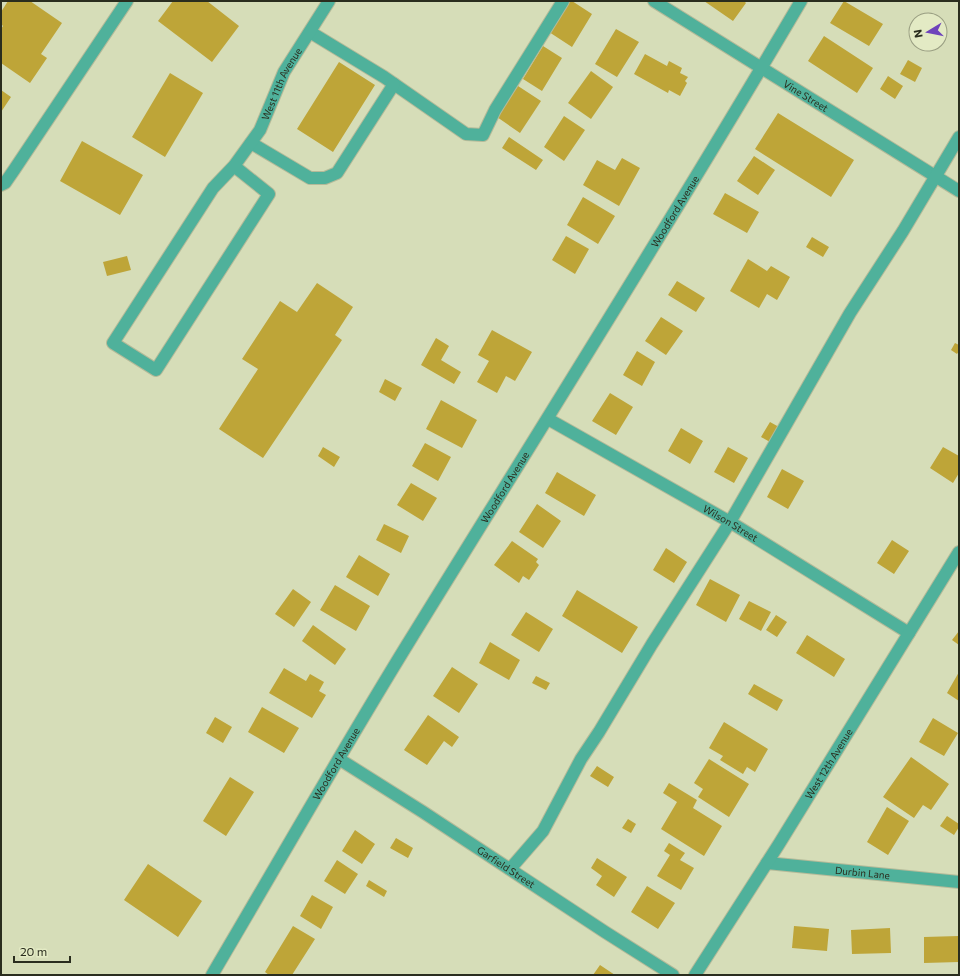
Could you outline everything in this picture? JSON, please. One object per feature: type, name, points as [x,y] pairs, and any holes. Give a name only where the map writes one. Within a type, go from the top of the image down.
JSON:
[{"type":"street","points":[[1,185],[5,183],[14,170],[127,1]]},
{"type":"street","name":"West 11th Avenue","points":[[234,166],[269,194],[156,370],[113,343],[213,188],[234,166],[260,130],[284,72],[329,1]]},
{"type":"street","points":[[310,32],[425,104],[466,134],[483,135],[495,110],[563,1]]},
{"type":"street","name":"Vine Street","points":[[654,1],[959,191]]},
{"type":"street","name":"Woodford Avenue","points":[[212,975],[407,646],[548,419],[801,1]]},
{"type":"street","points":[[250,143],[310,178],[325,178],[337,173],[394,84]]},
{"type":"street","points":[[510,869],[543,832],[581,759],[730,522],[850,313],[903,231],[959,137]]},
{"type":"street","name":"Wilson Street","points":[[548,419],[730,522],[909,634]]},
{"type":"street","name":"West 12th Avenue","points":[[695,975],[767,863],[879,679],[909,634],[959,552]]},
{"type":"street","name":"Garfield Street","points":[[339,759],[673,975]]},
{"type":"street","name":"Durbin Lane","points":[[767,863],[959,882]]},
{"type":"building","points":[[8,1],[30,1],[62,23],[41,54],[47,58],[30,83],[1,63],[1,29],[3,26],[1,24],[1,12]]},
{"type":"building","points":[[173,1],[207,1],[239,26],[212,62],[158,21]]},
{"type":"building","points":[[569,1],[572,1],[592,14],[572,47],[549,32]]},
{"type":"building","points":[[704,1],[744,1],[746,3],[733,21]]},
{"type":"building","points":[[844,1],[883,24],[869,46],[830,23]]},
{"type":"building","points":[[616,29],[639,42],[617,77],[595,64]]},
{"type":"building","points":[[824,36],[873,68],[857,93],[808,61]]},
{"type":"building","points":[[543,46],[562,58],[542,91],[523,79]]},
{"type":"building","points":[[645,54],[667,66],[669,61],[682,68],[680,73],[688,77],[685,81],[687,83],[680,96],[669,90],[668,93],[634,74]]},
{"type":"building","points":[[908,60],[922,68],[915,82],[900,74]]},
{"type":"building","points":[[339,62],[375,85],[333,152],[297,129]]},
{"type":"building","points":[[591,71],[613,87],[591,119],[568,103]]},
{"type":"building","points":[[170,73],[203,93],[165,157],[132,137]]},
{"type":"building","points":[[888,76],[903,86],[895,99],[880,89]]},
{"type":"building","points":[[518,86],[541,101],[520,133],[497,117]]},
{"type":"building","points":[[1,90],[11,97],[1,112]]},
{"type":"building","points":[[778,113],[854,160],[831,197],[755,149]]},
{"type":"building","points":[[564,116],[585,130],[564,161],[544,147]]},
{"type":"building","points":[[509,137],[543,160],[536,170],[502,148]]},
{"type":"building","points":[[82,141],[143,175],[120,215],[60,181]]},
{"type":"building","points":[[754,156],[775,170],[758,195],[737,181]]},
{"type":"building","points":[[622,158],[640,168],[619,206],[583,185],[597,160],[615,170]]},
{"type":"building","points":[[725,193],[759,212],[747,233],[713,214]]},
{"type":"building","points":[[583,197],[615,216],[598,244],[567,225]]},
{"type":"building","points":[[566,236],[589,249],[575,274],[552,260]]},
{"type":"building","points":[[812,237],[829,247],[823,257],[806,247]]},
{"type":"building","points":[[127,256],[131,270],[107,276],[103,262]]},
{"type":"building","points":[[748,259],[767,271],[771,266],[790,277],[777,300],[767,294],[759,308],[730,291]]},
{"type":"building","points":[[677,281],[705,298],[696,312],[668,295]]},
{"type":"building","points":[[317,283],[353,307],[335,335],[342,340],[263,458],[219,429],[258,369],[242,359],[280,301],[297,312]]},
{"type":"building","points":[[661,317],[683,331],[666,355],[645,341]]},
{"type":"building","points":[[492,330],[532,352],[515,381],[506,376],[497,393],[477,382],[489,361],[478,355]]},
{"type":"building","points":[[436,338],[449,346],[441,360],[461,372],[454,384],[421,365]]},
{"type":"building","points":[[955,343],[959,345],[959,351],[957,354],[951,350]]},
{"type":"building","points":[[637,351],[655,362],[642,386],[623,375]]},
{"type":"building","points":[[385,379],[402,388],[395,401],[379,392]]},
{"type":"building","points":[[610,393],[633,407],[616,435],[592,421]]},
{"type":"building","points":[[441,400],[477,420],[462,448],[426,429]]},
{"type":"building","points":[[770,422],[779,427],[770,442],[761,437]]},
{"type":"building","points":[[681,428],[703,441],[690,464],[668,451]]},
{"type":"building","points":[[425,443],[451,457],[438,481],[412,466]]},
{"type":"building","points":[[323,447],[340,457],[334,467],[318,456]]},
{"type":"building","points":[[728,447],[748,458],[734,483],[714,472]]},
{"type":"building","points":[[943,447],[959,456],[959,473],[953,483],[930,468]]},
{"type":"building","points":[[782,469],[804,481],[788,509],[767,497]]},
{"type":"building","points":[[557,472],[596,495],[584,516],[545,493]]},
{"type":"building","points":[[411,483],[437,498],[423,521],[397,505]]},
{"type":"building","points":[[537,504],[561,521],[543,548],[519,532]]},
{"type":"building","points":[[384,524],[409,536],[401,553],[376,540]]},
{"type":"building","points":[[892,540],[909,551],[894,574],[877,563]]},
{"type":"building","points":[[512,541],[538,559],[536,562],[539,565],[529,580],[523,576],[519,583],[494,565]]},
{"type":"building","points":[[666,548],[687,562],[674,583],[653,570]]},
{"type":"building","points":[[359,555],[390,574],[378,596],[346,577]]},
{"type":"building","points":[[710,579],[740,595],[726,622],[696,605]]},
{"type":"building","points":[[335,585],[370,606],[356,631],[320,610]]},
{"type":"building","points":[[293,589],[311,602],[294,627],[275,614]]},
{"type":"building","points":[[577,590],[638,627],[622,653],[562,616]]},
{"type":"building","points":[[749,601],[771,612],[761,631],[739,619]]},
{"type":"building","points":[[526,612],[553,629],[539,652],[511,635]]},
{"type":"building","points":[[776,615],[787,622],[777,637],[766,630]]},
{"type":"building","points":[[313,625],[346,649],[335,665],[302,641]]},
{"type":"building","points":[[959,631],[959,645],[952,640]]},
{"type":"building","points":[[807,635],[845,659],[834,677],[796,653]]},
{"type":"building","points":[[490,642],[520,660],[509,680],[479,663]]},
{"type":"building","points":[[452,667],[478,684],[459,713],[433,696]]},
{"type":"building","points":[[284,668],[306,681],[310,674],[324,682],[319,691],[326,695],[312,718],[269,693]]},
{"type":"building","points":[[959,672],[959,701],[947,693]]},
{"type":"building","points":[[536,676],[550,683],[546,690],[532,683]]},
{"type":"building","points":[[754,684],[783,700],[777,711],[748,694]]},
{"type":"building","points":[[262,707],[299,728],[284,753],[248,732]]},
{"type":"building","points":[[428,715],[459,737],[452,747],[444,741],[427,765],[404,750]]},
{"type":"building","points":[[215,717],[232,727],[223,743],[206,733]]},
{"type":"building","points":[[933,718],[958,733],[944,756],[919,742]]},
{"type":"building","points":[[724,722],[768,749],[755,772],[747,767],[743,774],[720,760],[723,756],[709,748]]},
{"type":"building","points":[[911,757],[949,784],[931,810],[923,805],[914,818],[883,797]]},
{"type":"building","points":[[709,759],[749,784],[729,817],[698,797],[703,789],[694,783]]},
{"type":"building","points":[[597,766],[614,777],[608,787],[590,776]]},
{"type":"building","points":[[230,777],[254,792],[226,836],[203,821]]},
{"type":"building","points":[[669,783],[697,800],[693,808],[722,826],[704,856],[661,829],[677,802],[663,793]]},
{"type":"building","points":[[887,807],[909,821],[888,855],[867,842]]},
{"type":"building","points":[[947,816],[959,824],[959,827],[954,835],[940,826]]},
{"type":"building","points":[[628,819],[636,824],[631,833],[622,828]]},
{"type":"building","points":[[355,830],[375,844],[362,864],[342,851]]},
{"type":"building","points":[[396,838],[413,848],[408,858],[390,848]]},
{"type":"building","points":[[669,843],[685,853],[680,860],[694,868],[681,890],[657,876],[670,855],[664,851]]},
{"type":"building","points":[[597,858],[627,877],[614,897],[596,885],[602,876],[591,868]]},
{"type":"building","points":[[337,860],[358,874],[345,894],[324,881]]},
{"type":"building","points":[[148,864],[202,901],[178,937],[124,900]]},
{"type":"building","points":[[369,880],[387,891],[384,897],[366,886]]},
{"type":"building","points":[[647,886],[675,903],[658,929],[631,912]]},
{"type":"building","points":[[312,895],[333,907],[321,929],[300,916]]},
{"type":"building","points":[[293,926],[315,939],[292,975],[269,975],[265,972]]},
{"type":"building","points":[[794,926],[829,929],[827,951],[792,948]]},
{"type":"building","points":[[890,928],[891,953],[852,954],[851,930]]},
{"type":"building","points":[[959,936],[959,962],[924,963],[924,937]]},
{"type":"building","points":[[600,965],[615,975],[593,975]]}]
